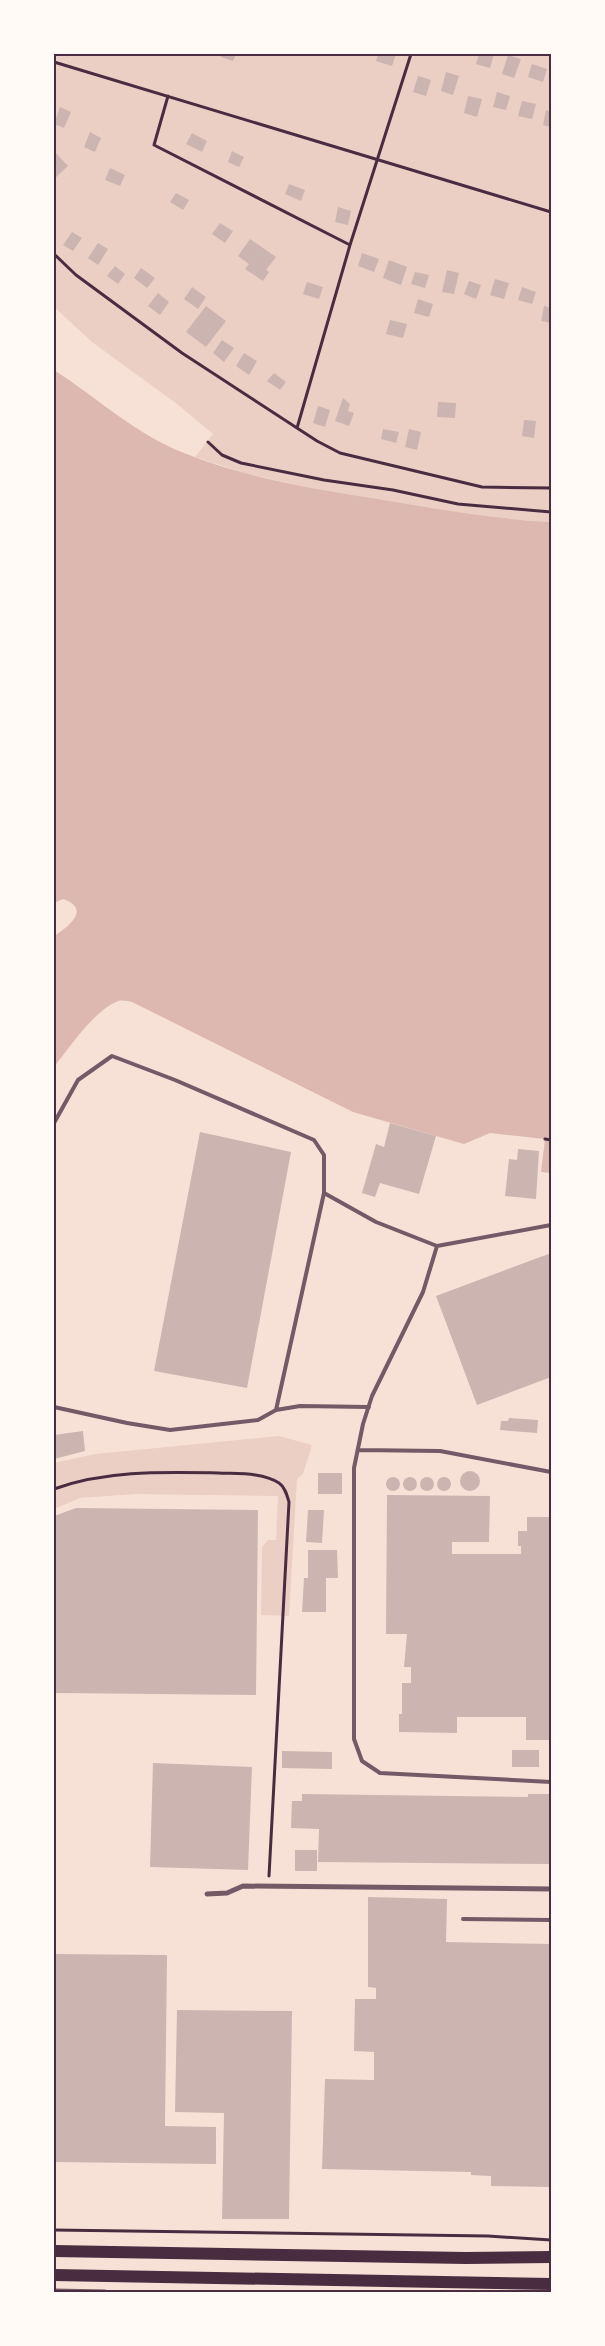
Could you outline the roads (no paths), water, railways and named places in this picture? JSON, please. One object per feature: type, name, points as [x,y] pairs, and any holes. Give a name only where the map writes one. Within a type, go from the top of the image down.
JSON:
[{"type":"main road","points":[[54,2250],[456,2258],[551,2257]]},
{"type":"main road","points":[[54,2275],[551,2284]]},
{"type":"street","points":[[207,1894],[227,1893],[243,1886],[551,1889]]},
{"type":"street","points":[[54,2291],[105,2292]]},
{"type":"lane","points":[[54,1123],[78,1080],[112,1056],[175,1080],[314,1140],[324,1155],[324,1193],[276,1410]]},
{"type":"lane","points":[[324,1193],[376,1222],[437,1246],[551,1225]]},
{"type":"lane","points":[[437,1246],[423,1292],[369,1407],[354,1468],[354,1739],[362,1761],[380,1773],[551,1782]]},
{"type":"lane","points":[[54,1407],[170,1430],[258,1420],[276,1410],[300,1406],[369,1407]]},
{"type":"lane","points":[[358,1450],[440,1451],[551,1472]]},
{"type":"lane","points":[[463,1919],[551,1920]]}]
